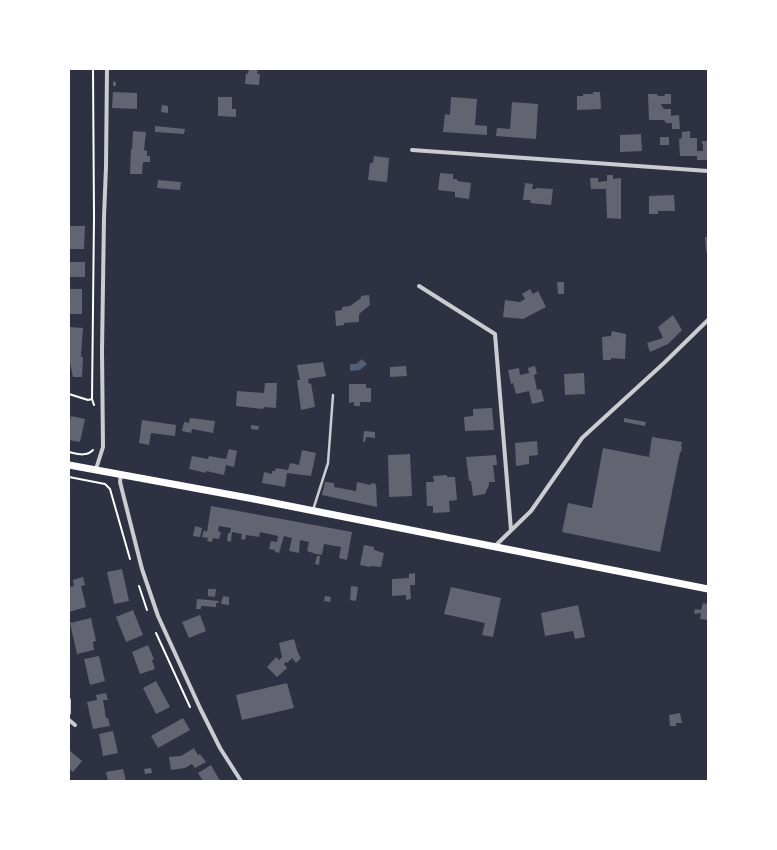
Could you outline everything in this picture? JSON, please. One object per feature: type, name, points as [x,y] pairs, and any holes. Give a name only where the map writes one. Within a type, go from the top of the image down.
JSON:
[{"type":"main road","points":[[69,465],[494,546],[708,589]]},
{"type":"street","points":[[96,469],[103,447],[102,359],[107,69]]},
{"type":"street","points":[[412,150],[708,171]]},
{"type":"street","points":[[419,286],[495,334],[511,530]]},
{"type":"street","points":[[494,546],[531,511],[582,438],[664,363],[708,320]]},
{"type":"street","points":[[121,474],[120,482],[142,568],[158,616],[217,741],[241,781]]},
{"type":"street","points":[[69,700],[69,713]]},
{"type":"street","points":[[69,720],[75,725]]},
{"type":"lane","points":[[312,511],[328,464],[333,395]]},
{"type":"path","points":[[93,69],[94,224],[92,399],[94,412]]},
{"type":"path","points":[[69,394],[88,400],[92,399]]},
{"type":"path","points":[[69,452],[80,455],[90,453],[94,446]]},
{"type":"path","points":[[69,477],[82,479]]},
{"type":"water","points":[[362,359],[367,364],[360,370],[350,371],[350,364],[356,364]]},
{"type":"building","points":[[249,69],[258,69],[257,74],[260,74],[259,85],[245,84],[246,73],[248,74]]},
{"type":"building","points":[[113,81],[116,82],[116,86],[113,86]]},
{"type":"building","points":[[113,92],[137,93],[137,109],[112,108]]},
{"type":"building","points":[[593,92],[600,92],[601,109],[577,110],[577,96],[583,96],[583,94],[593,94]]},
{"type":"building","points":[[648,94],[664,96],[665,94],[671,94],[671,104],[661,105],[664,109],[671,109],[671,116],[679,115],[680,129],[672,129],[672,123],[666,123],[664,120],[649,120]]},
{"type":"building","points":[[218,97],[232,97],[232,109],[236,109],[236,117],[218,116]]},
{"type":"building","points":[[451,97],[477,99],[475,125],[487,126],[487,135],[443,132],[445,114],[450,115]]},
{"type":"building","points":[[512,102],[538,104],[536,139],[496,136],[497,128],[510,129]]},
{"type":"building","points":[[162,105],[168,106],[168,113],[161,112]]},
{"type":"building","points":[[155,126],[185,129],[184,134],[155,132]]},
{"type":"building","points":[[133,131],[146,132],[144,150],[147,151],[147,156],[150,156],[150,162],[143,162],[142,174],[130,174]]},
{"type":"building","points":[[690,131],[690,138],[697,138],[697,151],[703,151],[702,141],[708,141],[708,160],[697,160],[697,156],[680,156],[679,139],[682,138],[682,132]]},
{"type":"building","points":[[641,134],[642,151],[620,152],[620,135]]},
{"type":"building","points":[[660,137],[669,137],[669,145],[660,145]]},
{"type":"building","points":[[374,156],[389,158],[387,182],[368,180],[370,163],[373,163]]},
{"type":"building","points":[[440,173],[453,174],[453,179],[457,179],[457,181],[471,183],[469,199],[455,197],[455,192],[438,190]]},
{"type":"building","points":[[607,175],[613,175],[613,179],[621,178],[621,219],[607,218],[606,189],[591,189],[590,178],[598,178],[598,182],[607,181]]},
{"type":"building","points":[[158,180],[181,182],[180,190],[157,188]]},
{"type":"building","points":[[525,183],[533,184],[532,189],[553,189],[551,205],[530,203],[531,200],[523,200]]},
{"type":"building","points":[[674,195],[675,211],[658,211],[658,214],[649,214],[649,196]]},
{"type":"building","points":[[69,226],[85,226],[84,249],[69,249]]},
{"type":"building","points":[[705,237],[708,237],[708,255],[706,251]]},
{"type":"building","points":[[69,262],[85,262],[85,277],[69,277]]},
{"type":"building","points":[[557,282],[564,282],[564,294],[558,294]]},
{"type":"building","points":[[69,289],[82,289],[82,314],[69,314]]},
{"type":"building","points":[[530,289],[533,294],[538,291],[546,307],[523,319],[503,317],[505,300],[520,302],[525,299],[522,294]]},
{"type":"building","points":[[369,295],[370,305],[359,314],[359,322],[344,323],[344,325],[336,326],[335,311],[342,310],[342,307],[350,306],[361,298],[361,296]]},
{"type":"building","points":[[673,315],[682,330],[668,344],[650,352],[647,343],[663,338],[658,327]]},
{"type":"building","points":[[69,327],[83,328],[81,357],[83,357],[82,377],[73,377],[69,358]]},
{"type":"building","points":[[612,331],[626,334],[625,359],[611,358],[611,360],[603,360],[602,337],[611,336]]},
{"type":"building","points":[[323,362],[326,376],[308,379],[309,384],[311,383],[315,407],[301,410],[297,380],[300,380],[297,365]]},
{"type":"building","points":[[406,366],[407,376],[390,377],[390,367]]},
{"type":"building","points":[[535,366],[537,374],[534,375],[537,390],[541,389],[544,401],[532,404],[529,391],[516,394],[513,383],[511,384],[508,370],[519,368],[520,375],[529,373],[528,368]]},
{"type":"building","points":[[584,373],[585,394],[565,395],[564,374]]},
{"type":"building","points":[[265,383],[277,383],[276,408],[264,407],[263,409],[236,406],[237,391],[264,393]]},
{"type":"building","points":[[349,384],[366,384],[366,388],[371,388],[371,402],[360,402],[360,406],[354,406],[354,402],[349,403]]},
{"type":"building","points":[[492,408],[494,430],[465,431],[464,417],[473,416],[473,409]]},
{"type":"building","points":[[71,416],[85,419],[80,442],[69,440],[69,425]]},
{"type":"building","points":[[190,418],[215,421],[213,433],[192,429],[191,433],[182,431],[184,422],[189,423]]},
{"type":"building","points":[[624,418],[646,422],[645,426],[624,422]]},
{"type":"building","points":[[142,420],[176,425],[175,436],[151,433],[149,445],[139,443]]},
{"type":"building","points":[[251,425],[259,426],[258,430],[251,429]]},
{"type":"building","points":[[364,431],[375,432],[375,438],[366,437],[365,442],[363,442]]},
{"type":"building","points":[[652,437],[682,442],[660,552],[562,532],[568,503],[592,508],[603,448],[649,457]]},
{"type":"building","points":[[537,441],[538,455],[529,456],[529,464],[516,466],[515,443]]},
{"type":"building","points":[[229,449],[237,451],[234,467],[226,465],[224,475],[189,469],[192,456],[208,459],[209,456],[226,459]]},
{"type":"building","points":[[302,450],[316,453],[311,476],[287,473],[285,487],[262,483],[264,472],[272,474],[272,471],[275,471],[276,468],[288,470],[290,463],[299,465]]},
{"type":"building","points":[[410,454],[412,496],[389,497],[388,455]]},
{"type":"building","points":[[496,455],[497,465],[493,465],[495,482],[489,482],[485,494],[473,496],[471,481],[469,481],[466,457]]},
{"type":"building","points":[[447,475],[447,477],[455,477],[457,500],[449,501],[450,512],[433,513],[433,506],[427,506],[426,482],[434,482],[433,476]]},
{"type":"building","points":[[325,482],[334,483],[334,487],[356,491],[357,482],[371,485],[371,483],[376,484],[377,507],[322,495]]},
{"type":"building","points":[[211,506],[352,532],[347,560],[339,558],[341,547],[324,544],[322,555],[316,554],[307,551],[309,542],[300,540],[299,553],[289,551],[292,538],[284,536],[279,553],[275,552],[275,550],[269,549],[271,541],[277,542],[278,536],[260,532],[259,537],[246,535],[245,540],[241,539],[242,534],[232,532],[231,542],[227,541],[228,533],[230,533],[231,528],[219,526],[218,531],[221,532],[219,539],[213,538],[212,542],[207,541],[208,538],[202,537],[204,530],[207,532]]},
{"type":"building","points":[[195,526],[202,528],[200,537],[193,536]]},
{"type":"building","points":[[364,545],[374,547],[374,550],[384,553],[381,567],[360,565]]},
{"type":"building","points":[[317,556],[320,556],[319,565],[315,564]]},
{"type":"building","points":[[122,569],[129,601],[114,604],[107,572]]},
{"type":"building","points":[[415,573],[415,585],[410,585],[411,599],[406,600],[406,595],[392,596],[392,579],[409,578],[409,574]]},
{"type":"building","points":[[83,577],[85,585],[81,586],[86,607],[69,612],[69,587],[74,586],[73,580]]},
{"type":"building","points":[[351,586],[358,587],[356,601],[350,600]]},
{"type":"building","points":[[451,587],[501,598],[493,637],[482,635],[485,623],[444,614]]},
{"type":"building","points":[[208,589],[216,589],[215,597],[208,596]]},
{"type":"building","points":[[223,596],[229,597],[229,605],[221,604]]},
{"type":"building","points":[[325,596],[331,597],[330,602],[324,601]]},
{"type":"building","points":[[197,599],[219,601],[216,603],[216,607],[201,606],[201,609],[196,609]]},
{"type":"building","points":[[703,603],[708,604],[708,620],[700,619],[701,613],[694,614],[695,609],[701,610]]},
{"type":"building","points":[[578,605],[585,637],[575,639],[573,631],[545,636],[541,613]]},
{"type":"building","points":[[133,610],[143,635],[126,642],[116,617]]},
{"type":"building","points":[[200,615],[206,631],[189,638],[182,622]]},
{"type":"building","points":[[91,618],[96,641],[93,642],[94,650],[77,654],[70,623],[73,622],[75,626],[74,622]]},
{"type":"building","points":[[294,639],[301,658],[296,663],[292,658],[287,663],[286,662],[284,664],[287,668],[277,677],[267,667],[276,657],[279,660],[282,657],[279,643]]},
{"type":"building","points":[[148,645],[154,659],[152,660],[155,669],[140,674],[132,652]]},
{"type":"building","points":[[99,656],[105,681],[90,685],[84,659]]},
{"type":"building","points":[[156,681],[170,707],[156,714],[143,688]]},
{"type":"building","points":[[287,683],[294,708],[242,720],[236,695]]},
{"type":"building","points":[[106,693],[108,700],[103,700],[106,718],[108,718],[110,726],[93,729],[87,702],[97,700],[96,695]]},
{"type":"building","points":[[680,713],[682,723],[676,723],[676,726],[670,726],[669,715]]},
{"type":"building","points":[[183,718],[190,730],[158,748],[151,736]]},
{"type":"building","points":[[113,731],[118,753],[103,756],[99,734]]},
{"type":"building","points":[[194,748],[198,755],[200,754],[206,762],[195,768],[192,764],[185,768],[171,770],[169,757],[181,756]]},
{"type":"building","points":[[69,750],[82,761],[73,772],[69,769]]},
{"type":"building","points":[[211,765],[221,781],[203,781],[198,773]]},
{"type":"building","points":[[151,768],[152,773],[145,774],[144,769]]},
{"type":"building","points":[[123,769],[126,781],[108,781],[106,772]]}]
